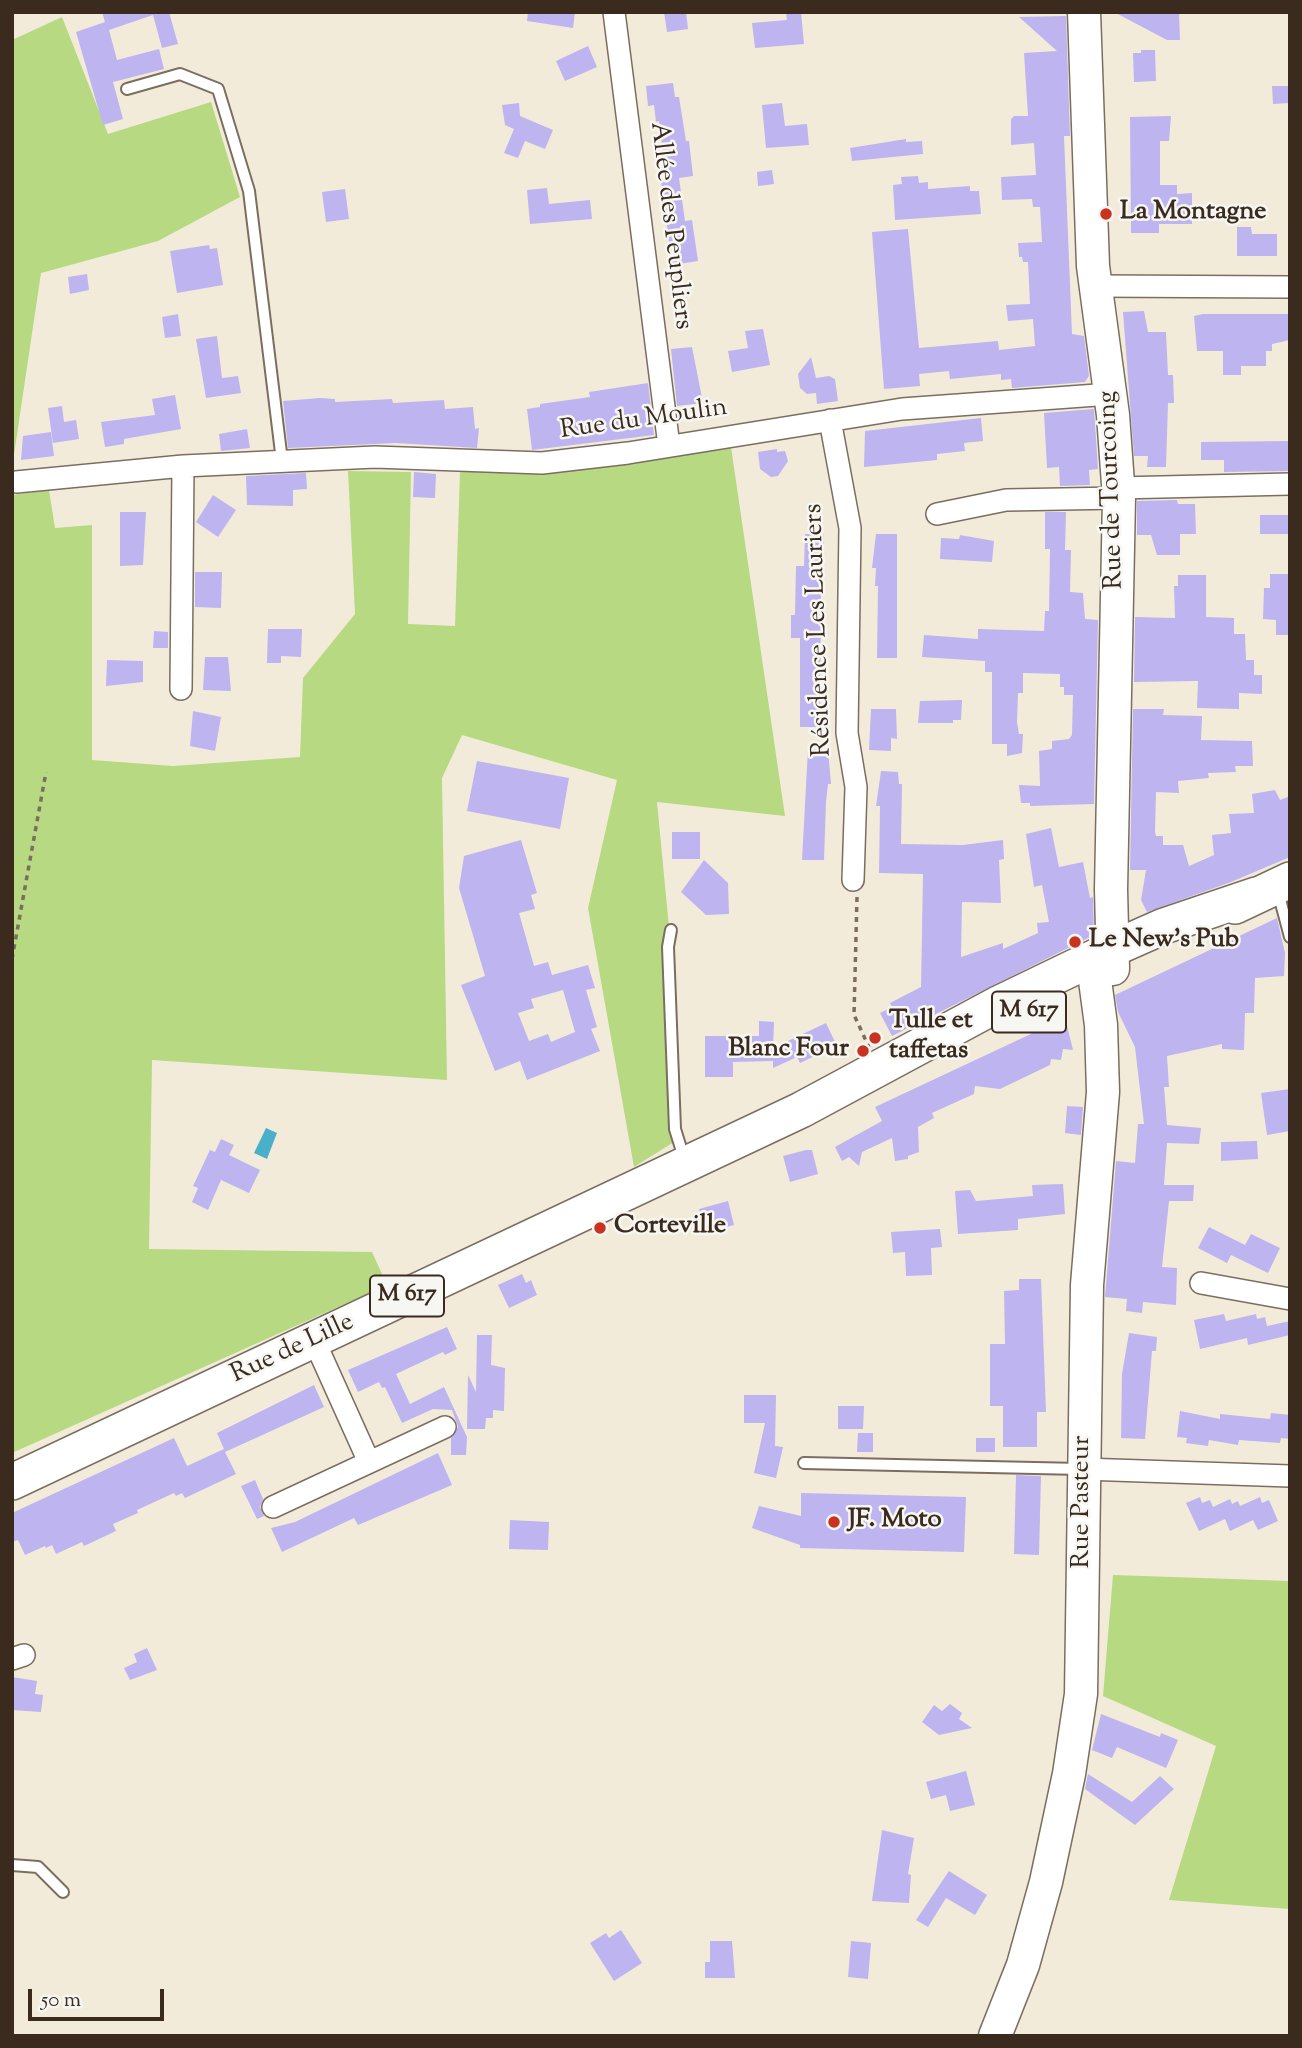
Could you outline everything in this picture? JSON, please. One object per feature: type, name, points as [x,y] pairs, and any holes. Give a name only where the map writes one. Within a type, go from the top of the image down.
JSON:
[{"type":"main road","name":"Rue de Tourcoing","points":[[1084,12],[1089,199],[1096,286],[1111,394],[1118,493],[1103,964]]},
{"type":"main road","name":"Rue de Lille","points":[[12,1482],[801,1110],[948,1051],[1103,964],[1164,926],[1274,887]]},
{"type":"main road","name":"Rue de Lille","points":[[801,1110],[880,1067],[1103,964]]},
{"type":"main road","name":"Rue Pasteur","points":[[995,2036],[1031,1937],[1054,1847],[1077,1732],[1084,1642],[1083,1469],[1087,1284],[1103,1092],[1103,964]]},
{"type":"street","name":"Allée des Peupliers","points":[[614,12],[669,446]]},
{"type":"street","points":[[1096,286],[1290,286]]},
{"type":"street","name":"Rue du Moulin","points":[[16,482],[183,466],[392,456],[526,464],[669,446],[917,407],[1111,394]]},
{"type":"street","name":"Résidence Les Lauriers","points":[[830,420],[850,528],[847,733],[856,787],[853,880]]},
{"type":"street","points":[[181,689],[183,466]]},
{"type":"street","points":[[937,514],[1006,500],[1290,484]]},
{"type":"street","points":[[1201,1283],[1290,1299]]},
{"type":"street","points":[[314,1340],[369,1462]]},
{"type":"street","points":[[273,1507],[445,1427]]},
{"type":"street","points":[[1083,1469],[1290,1476]]},
{"type":"lane","points":[[127,89],[180,74],[218,89],[249,191],[282,461]]},
{"type":"lane","points":[[1274,887],[1290,937]]},
{"type":"lane","points":[[671,930],[668,947],[675,1129],[686,1164]]},
{"type":"lane","points":[[804,1463],[1083,1469]]},
{"type":"lane","points":[[12,1865],[38,1867],[63,1892]]},
{"type":"path","points":[[12,959],[46,772]]},
{"type":"path","points":[[853,880],[857,892],[855,1021],[880,1067]]},
{"type":"green space","points":[[62,17],[108,134],[211,102],[240,197],[158,241],[41,273],[12,468],[12,40]]},
{"type":"green space","points":[[731,447],[785,816],[657,802],[675,990],[674,1142],[634,1167],[588,908],[617,780],[462,735],[442,778],[447,1080],[152,1060],[149,1249],[372,1252],[387,1285],[12,1453],[12,495],[49,490],[55,528],[92,525],[92,760],[173,766],[300,757],[303,678],[355,614],[348,471],[411,472],[408,624],[455,626],[460,472],[557,471]]},
{"type":"green space","points":[[1113,1575],[1290,1581],[1290,1909],[1169,1900],[1216,1746],[1103,1696]]},
{"type":"water","points":[[266,1128],[277,1133],[267,1159],[254,1153]]},
{"type":"building","points":[[102,12],[169,12],[178,44],[162,48],[153,15],[109,30],[117,60],[159,49],[164,69],[113,82],[123,119],[103,125],[76,32],[105,22]]},
{"type":"building","points":[[528,12],[575,12],[573,28],[527,21]]},
{"type":"building","points":[[664,12],[686,12],[688,29],[667,32]]},
{"type":"building","points":[[786,12],[801,12],[804,44],[755,48],[752,23],[787,20]]},
{"type":"building","points":[[1114,12],[1179,12],[1180,40],[1167,40]]},
{"type":"building","points":[[1066,16],[1070,136],[1064,136],[1072,334],[1084,336],[1089,376],[1085,382],[1012,388],[1011,379],[1001,380],[1001,374],[950,379],[949,371],[919,374],[920,386],[884,389],[872,232],[908,229],[919,348],[998,341],[999,350],[1035,346],[1033,319],[1008,321],[1006,305],[1030,304],[1028,262],[1023,262],[1022,257],[1019,257],[1018,243],[1042,242],[1040,207],[1033,207],[1032,199],[1002,200],[1001,177],[1036,175],[1034,143],[1011,145],[1011,119],[1014,116],[1028,116],[1024,53],[1057,51],[1019,17]]},
{"type":"building","points":[[588,46],[597,67],[565,81],[556,61]]},
{"type":"building","points":[[1141,50],[1155,50],[1156,81],[1134,82],[1133,53],[1141,53]]},
{"type":"building","points":[[673,83],[675,97],[679,97],[686,141],[689,141],[693,176],[679,178],[685,221],[692,220],[698,261],[672,265],[661,180],[666,180],[659,121],[656,122],[654,105],[648,106],[646,86]]},
{"type":"building","points":[[1272,86],[1290,86],[1290,103],[1273,104]]},
{"type":"building","points":[[519,103],[520,116],[553,130],[545,149],[525,141],[518,158],[504,153],[514,129],[505,125],[502,105]]},
{"type":"building","points":[[782,103],[785,126],[807,124],[809,145],[766,148],[762,105]]},
{"type":"building","points":[[1171,116],[1169,141],[1160,141],[1160,185],[1177,185],[1177,194],[1192,193],[1192,224],[1159,224],[1159,233],[1131,233],[1130,117]]},
{"type":"building","points":[[906,139],[906,142],[922,141],[923,154],[852,161],[850,148]]},
{"type":"building","points":[[772,170],[774,184],[758,186],[757,172]]},
{"type":"building","points":[[918,176],[919,183],[928,182],[928,189],[970,186],[970,191],[979,191],[981,214],[895,220],[893,185],[902,184],[901,177]]},
{"type":"building","points":[[547,188],[549,204],[590,200],[592,219],[530,224],[527,190]]},
{"type":"building","points":[[345,189],[349,219],[326,222],[322,192]]},
{"type":"building","points":[[1237,227],[1251,227],[1252,234],[1277,234],[1277,256],[1237,256]]},
{"type":"building","points":[[209,245],[210,249],[217,248],[223,285],[177,293],[170,251]]},
{"type":"building","points":[[87,274],[89,290],[70,294],[68,277]]},
{"type":"building","points":[[1144,311],[1148,332],[1166,332],[1168,375],[1173,375],[1174,403],[1168,403],[1166,467],[1147,467],[1148,456],[1134,456],[1123,312]]},
{"type":"building","points":[[178,314],[181,336],[165,338],[162,317]]},
{"type":"building","points":[[1290,314],[1290,340],[1272,344],[1272,351],[1266,351],[1266,366],[1241,366],[1241,375],[1223,375],[1223,351],[1197,351],[1194,316]]},
{"type":"building","points":[[763,329],[770,365],[732,372],[728,351],[748,348],[745,331]]},
{"type":"building","points":[[217,336],[222,378],[238,376],[241,393],[206,398],[196,339]]},
{"type":"building","points":[[692,347],[703,403],[677,406],[671,349]]},
{"type":"building","points":[[811,357],[816,378],[829,376],[835,379],[838,401],[817,404],[816,393],[807,394],[800,388],[798,374]]},
{"type":"building","points":[[648,383],[654,435],[532,450],[527,409],[540,407],[540,404],[590,397],[589,392]]},
{"type":"building","points":[[175,395],[181,429],[124,439],[124,444],[105,447],[101,422],[155,415],[152,399]]},
{"type":"building","points":[[335,399],[335,402],[392,399],[393,403],[444,400],[445,409],[473,407],[475,429],[479,428],[477,448],[396,443],[288,448],[283,401]]},
{"type":"building","points":[[62,406],[64,422],[76,420],[79,439],[53,443],[48,408]]},
{"type":"building","points":[[1094,409],[1098,469],[1089,470],[1090,485],[1060,486],[1059,467],[1047,468],[1044,413]]},
{"type":"building","points":[[981,418],[983,441],[964,443],[965,451],[937,454],[937,460],[864,467],[865,431]]},
{"type":"building","points":[[247,429],[250,448],[221,451],[219,434]]},
{"type":"building","points":[[51,432],[54,456],[21,460],[23,436]]},
{"type":"building","points":[[1290,441],[1290,471],[1224,472],[1224,460],[1201,460],[1201,442]]},
{"type":"building","points":[[777,449],[777,452],[785,451],[788,461],[778,476],[771,477],[760,469],[758,452]]},
{"type":"building","points":[[414,472],[436,474],[435,498],[413,497]]},
{"type":"building","points":[[306,473],[307,489],[293,490],[293,506],[247,505],[246,476]]},
{"type":"building","points":[[213,495],[236,510],[218,537],[196,522]]},
{"type":"building","points":[[1177,500],[1178,504],[1195,504],[1196,534],[1180,534],[1180,555],[1157,555],[1151,535],[1137,535],[1137,501]]},
{"type":"building","points":[[120,512],[146,512],[143,565],[120,566]]},
{"type":"building","points":[[1045,512],[1066,512],[1065,550],[1071,550],[1070,592],[1083,593],[1085,619],[1098,620],[1094,804],[1030,806],[1030,803],[1021,803],[1019,785],[1040,786],[1039,751],[1052,749],[1052,741],[1069,739],[1072,735],[1073,695],[1064,695],[1064,687],[1060,687],[1060,674],[1023,673],[1023,693],[1018,693],[1017,722],[1019,734],[1023,734],[1022,753],[1007,756],[1007,744],[992,744],[992,672],[985,672],[985,661],[922,657],[924,635],[978,639],[978,629],[1044,631],[1045,611],[1049,611],[1050,549],[1045,549]]},
{"type":"building","points":[[1260,515],[1290,515],[1290,534],[1260,534]]},
{"type":"building","points":[[805,534],[824,534],[820,727],[800,727],[800,638],[791,638],[791,615],[795,615],[796,566],[804,566]]},
{"type":"building","points":[[876,534],[897,534],[897,658],[877,658],[878,586],[875,586],[876,568],[872,568]]},
{"type":"building","points":[[960,535],[994,541],[992,562],[940,559],[941,538],[959,539]]},
{"type":"building","points":[[195,572],[222,572],[221,608],[195,607]]},
{"type":"building","points":[[1270,574],[1290,574],[1290,635],[1276,635],[1276,620],[1263,619],[1264,588],[1270,588]]},
{"type":"building","points":[[1178,575],[1206,575],[1206,617],[1234,618],[1234,634],[1245,634],[1246,660],[1254,660],[1254,675],[1262,675],[1262,694],[1239,693],[1239,709],[1197,708],[1198,681],[1134,682],[1135,617],[1175,618],[1174,586],[1178,586]]},
{"type":"building","points":[[268,629],[302,629],[301,657],[281,656],[281,663],[267,663]]},
{"type":"building","points":[[154,631],[168,632],[168,648],[153,648]]},
{"type":"building","points":[[205,657],[228,657],[231,691],[203,690]]},
{"type":"building","points":[[107,660],[143,661],[143,682],[106,686]]},
{"type":"building","points":[[962,700],[961,720],[953,720],[953,723],[918,723],[920,701]]},
{"type":"building","points":[[871,709],[896,709],[897,739],[891,738],[891,751],[869,750]]},
{"type":"building","points":[[1133,709],[1164,709],[1163,715],[1202,716],[1201,740],[1252,741],[1253,766],[1235,766],[1236,772],[1208,773],[1209,778],[1178,781],[1179,793],[1156,792],[1155,832],[1156,836],[1163,836],[1163,845],[1183,845],[1189,866],[1214,855],[1212,835],[1231,833],[1229,814],[1254,813],[1252,794],[1275,790],[1280,800],[1290,796],[1290,857],[1231,882],[1147,912],[1141,900],[1146,870],[1130,870]]},
{"type":"building","points":[[193,711],[221,717],[215,751],[190,746]]},
{"type":"building","points":[[808,749],[828,749],[831,784],[828,784],[826,802],[824,860],[802,860]]},
{"type":"building","points":[[477,761],[569,778],[560,829],[467,811]]},
{"type":"building","points":[[881,771],[898,772],[899,784],[902,784],[901,844],[963,845],[1003,840],[1004,859],[999,860],[1001,903],[962,902],[961,957],[1003,943],[1003,949],[1038,933],[1037,923],[1049,922],[1042,885],[1034,887],[1026,834],[1051,828],[1059,867],[1083,862],[1090,898],[1093,897],[1094,935],[892,1036],[880,1013],[892,1007],[890,1003],[921,987],[923,874],[879,873],[880,806],[876,806]]},
{"type":"building","points":[[672,832],[700,832],[700,859],[672,859]]},
{"type":"building","points":[[521,840],[537,893],[531,895],[535,909],[519,913],[534,966],[548,962],[552,975],[588,965],[595,988],[586,990],[597,1027],[591,1029],[600,1051],[527,1080],[520,1061],[495,1071],[461,985],[485,976],[459,888],[464,856]],"holes":[[[563,990],[575,1032],[551,1042],[548,1034],[529,1041],[518,1013],[534,1008],[531,999]]]},
{"type":"building","points":[[704,860],[728,883],[729,914],[706,915],[681,892]]},
{"type":"building","points":[[1277,918],[1285,953],[1284,976],[1255,978],[1254,1013],[1245,1013],[1244,1050],[1222,1049],[1222,1044],[1167,1056],[1169,1087],[1164,1087],[1167,1125],[1201,1128],[1199,1144],[1167,1143],[1164,1185],[1194,1185],[1193,1201],[1169,1201],[1162,1267],[1177,1268],[1176,1305],[1143,1302],[1142,1313],[1126,1311],[1127,1299],[1105,1297],[1116,1161],[1135,1163],[1138,1124],[1144,1124],[1135,1047],[1118,1012],[1115,995]]},
{"type":"building","points":[[1065,1018],[1073,1050],[1063,1049],[1061,1060],[1051,1059],[1050,1065],[1000,1089],[975,1086],[974,1094],[932,1113],[934,1118],[918,1127],[919,1152],[908,1156],[908,1159],[895,1161],[892,1138],[862,1152],[859,1166],[849,1157],[842,1161],[835,1147],[882,1121],[875,1107]]},
{"type":"building","points":[[759,1021],[774,1022],[773,1048],[826,1023],[835,1042],[822,1049],[823,1052],[800,1063],[797,1057],[773,1068],[773,1061],[733,1062],[733,1077],[705,1077],[705,1036],[759,1036]]},
{"type":"building","points":[[1290,1089],[1290,1131],[1267,1135],[1261,1093]]},
{"type":"building","points":[[1067,1106],[1083,1107],[1081,1135],[1065,1133]]},
{"type":"building","points":[[221,1139],[234,1145],[229,1155],[260,1170],[249,1193],[221,1180],[208,1210],[192,1202],[198,1188],[193,1186],[210,1150],[215,1152]]},
{"type":"building","points":[[1257,1141],[1258,1159],[1221,1161],[1221,1142]]},
{"type":"building","points":[[812,1150],[818,1174],[790,1182],[783,1156]]},
{"type":"building","points":[[1063,1184],[1065,1214],[1018,1219],[1018,1230],[958,1234],[955,1191],[970,1190],[976,1201],[1033,1196],[1032,1185]]},
{"type":"building","points":[[728,1201],[734,1225],[705,1233],[699,1209]]},
{"type":"building","points":[[1209,1227],[1245,1245],[1251,1234],[1280,1248],[1268,1273],[1231,1255],[1227,1263],[1198,1248]]},
{"type":"building","points":[[940,1229],[942,1247],[931,1248],[932,1275],[906,1276],[905,1252],[893,1253],[891,1232]]},
{"type":"building","points":[[522,1274],[526,1283],[531,1280],[537,1295],[509,1308],[498,1285]]},
{"type":"building","points":[[1019,1279],[1041,1279],[1046,1412],[1037,1412],[1037,1447],[1003,1447],[1003,1406],[990,1406],[990,1344],[1005,1344],[1004,1291],[1019,1290]]},
{"type":"building","points":[[1224,1314],[1226,1321],[1256,1314],[1257,1319],[1265,1317],[1267,1326],[1290,1321],[1290,1335],[1248,1345],[1247,1338],[1200,1349],[1194,1320]]},
{"type":"building","points":[[447,1327],[457,1349],[445,1355],[443,1352],[396,1374],[410,1404],[444,1387],[467,1437],[466,1455],[451,1455],[451,1438],[458,1427],[452,1410],[433,1409],[402,1423],[385,1387],[382,1388],[379,1382],[358,1392],[348,1370]]},
{"type":"building","points":[[1129,1333],[1157,1337],[1156,1351],[1152,1351],[1145,1439],[1121,1438],[1122,1374]]},
{"type":"building","points":[[477,1335],[492,1335],[491,1365],[505,1368],[504,1411],[493,1410],[493,1418],[486,1418],[485,1429],[467,1429],[468,1375],[476,1392]]},
{"type":"building","points":[[314,1385],[324,1407],[225,1452],[236,1474],[185,1498],[182,1493],[176,1496],[174,1493],[137,1510],[138,1513],[113,1524],[116,1531],[84,1546],[82,1542],[56,1554],[52,1545],[46,1548],[45,1546],[25,1555],[18,1540],[12,1542],[12,1513],[174,1438],[187,1466],[224,1449],[217,1433]]},
{"type":"building","points":[[744,1395],[776,1395],[775,1446],[783,1447],[776,1478],[754,1473],[765,1423],[744,1423]]},
{"type":"building","points":[[838,1406],[864,1406],[863,1429],[838,1429]]},
{"type":"building","points":[[1180,1411],[1220,1419],[1220,1414],[1270,1419],[1271,1413],[1290,1415],[1290,1439],[1281,1438],[1280,1443],[1239,1440],[1238,1445],[1209,1440],[1208,1446],[1186,1443],[1187,1438],[1177,1437]]},
{"type":"building","points":[[858,1433],[873,1433],[873,1452],[857,1452]]},
{"type":"building","points":[[976,1438],[995,1438],[995,1452],[976,1452]]},
{"type":"building","points":[[438,1453],[452,1485],[358,1525],[354,1518],[282,1552],[271,1528],[295,1522]]},
{"type":"building","points":[[1016,1475],[1041,1476],[1039,1555],[1014,1554]]},
{"type":"building","points":[[255,1480],[263,1499],[260,1507],[264,1516],[257,1519],[241,1486]]},
{"type":"building","points":[[801,1493],[966,1497],[964,1552],[800,1548],[800,1545],[752,1528],[759,1506],[801,1516]]},
{"type":"building","points":[[1200,1497],[1202,1503],[1210,1500],[1213,1507],[1230,1499],[1232,1504],[1238,1501],[1240,1506],[1260,1497],[1262,1503],[1269,1500],[1278,1521],[1258,1530],[1253,1520],[1230,1531],[1225,1519],[1199,1531],[1186,1503]]},
{"type":"building","points":[[510,1520],[549,1522],[548,1550],[509,1549]]},
{"type":"building","points":[[147,1648],[157,1670],[130,1680],[124,1668],[137,1662],[134,1654]]},
{"type":"building","points":[[12,1677],[37,1681],[35,1694],[43,1695],[41,1712],[12,1710]]},
{"type":"building","points":[[950,1704],[962,1713],[959,1719],[972,1728],[939,1735],[922,1722],[934,1705],[942,1711]]},
{"type":"building","points":[[1101,1714],[1160,1737],[1161,1733],[1178,1740],[1166,1768],[1117,1747],[1112,1758],[1092,1750]]},
{"type":"building","points":[[966,1771],[975,1805],[950,1811],[946,1795],[931,1799],[926,1782]]},
{"type":"building","points":[[1088,1774],[1132,1802],[1160,1776],[1174,1789],[1135,1825],[1085,1789]]},
{"type":"building","points":[[882,1830],[914,1838],[908,1874],[911,1875],[909,1903],[872,1901]]},
{"type":"building","points":[[949,1871],[987,1895],[975,1915],[946,1898],[928,1927],[916,1920]]},
{"type":"building","points":[[621,1930],[642,1963],[614,1981],[590,1943],[606,1933],[609,1938]]},
{"type":"building","points":[[710,1941],[732,1941],[735,1978],[705,1978],[705,1962],[710,1962]]},
{"type":"building","points":[[851,1941],[871,1943],[868,1979],[848,1977]]},
{"type":"place","name":"La Montagne","points":[[1106,214]]},
{"type":"place","name":"Le New's Pub","points":[[1075,942]]},
{"type":"place","name":"Tulle et taffetas","points":[[875,1038]]},
{"type":"place","name":"Blanc Four","points":[[863,1051]]},
{"type":"place","name":"Corteville","points":[[600,1228]]},
{"type":"place","name":"JF. Moto","points":[[834,1522]]}]
